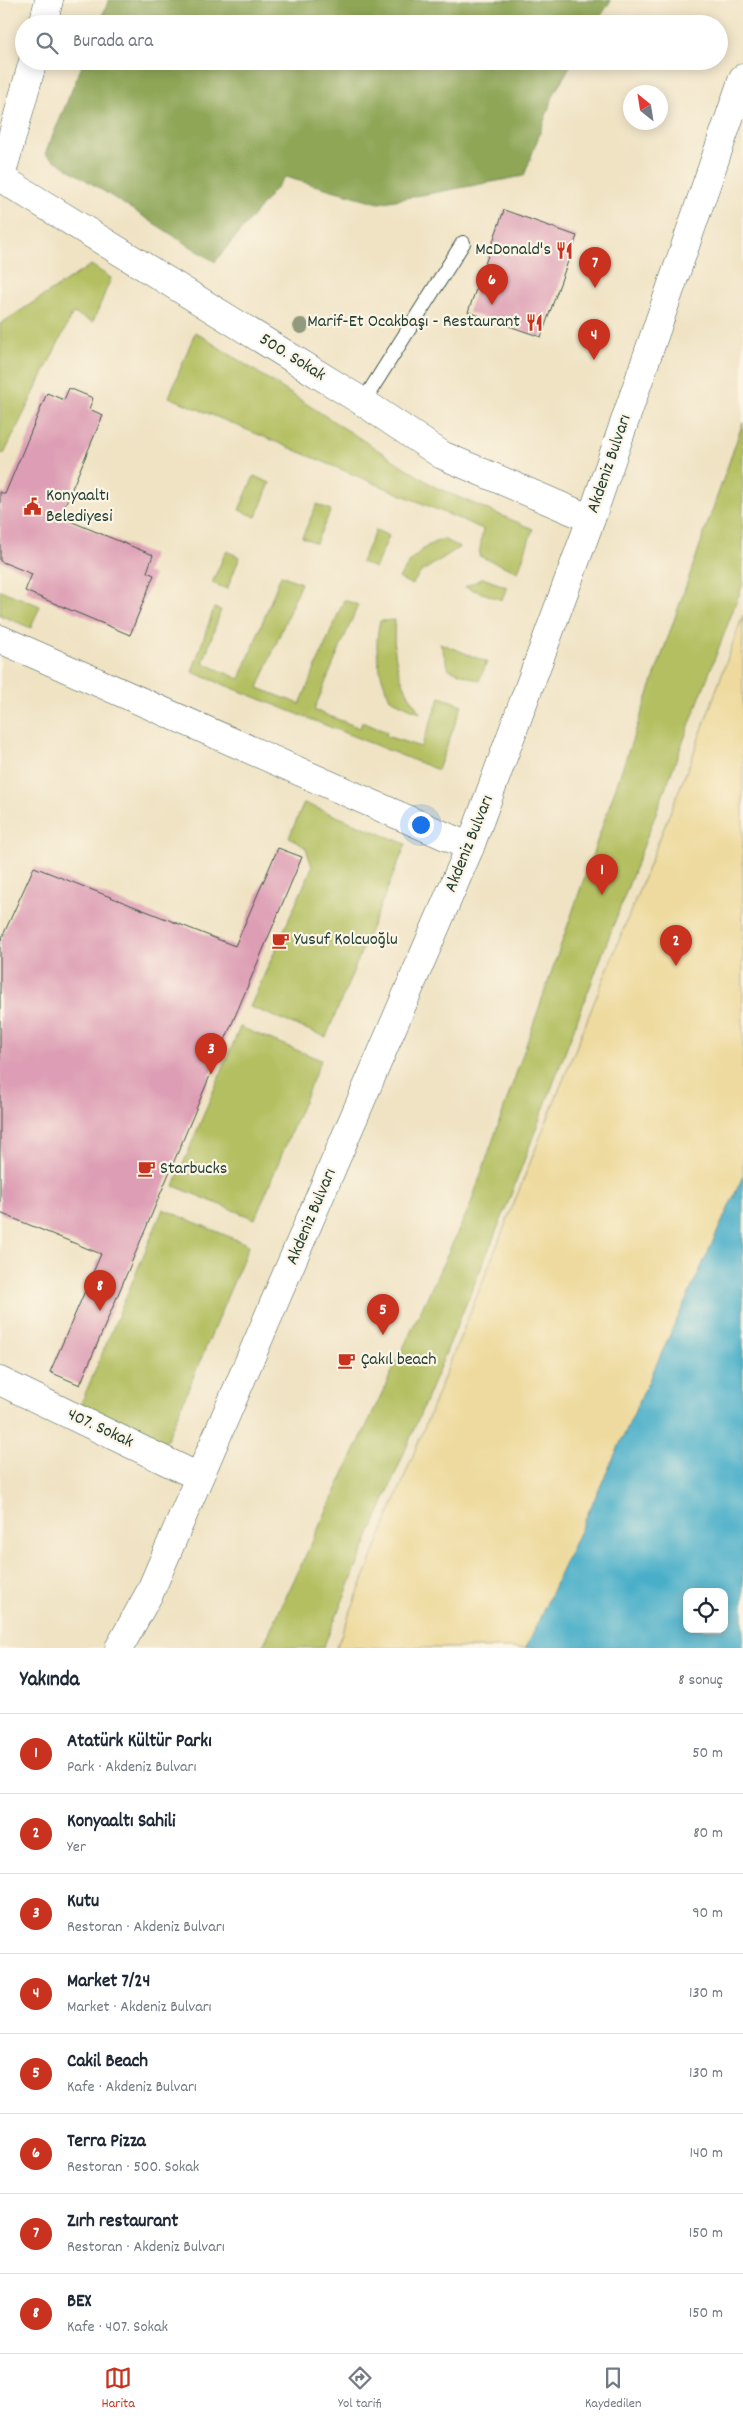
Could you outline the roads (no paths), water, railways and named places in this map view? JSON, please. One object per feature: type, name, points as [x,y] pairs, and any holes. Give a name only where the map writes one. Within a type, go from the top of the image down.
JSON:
[{"type":"main road","points":[[46,15],[50,0]]},
{"type":"main road","points":[[1,179],[31,70]]},
{"type":"main road","name":"Akdeniz Bulvarı","points":[[119,1648],[150,1592],[470,847],[591,519],[743,78]]},
{"type":"main road","name":"500. Sokak","points":[[1,179],[363,402],[442,455],[591,519]]},
{"type":"main road","points":[[0,639],[470,847]]},
{"type":"main road","name":"407. Sokak","points":[[0,1381],[199,1477]]},
{"type":"main road","name":"Akdeniz Bulvarı","points":[[135,1648],[150,1592]]},
{"type":"lane","points":[[363,402],[463,243]]},
{"type":"water","points":[[743,1176],[743,1648],[526,1648]]},
{"type":"place","name":"McDonald's","points":[[565,250]]},
{"type":"place","name":"Zırh restaurant","points":[[595,288]]},
{"type":"place","name":"Terra Pizza","points":[[492,305]]},
{"type":"place","name":"Marif-Et Ocakbaşı - Restaurant","points":[[534,322]]},
{"type":"place","name":"Market 7/24","points":[[594,360]]},
{"type":"place","name":"Konyaaltı Belediyesi","points":[[32,506]]},
{"type":"place","name":"Atatürk Kültür Parkı","points":[[602,895]]},
{"type":"place","name":"Yusuf Kolcuoğlu","points":[[280,940]]},
{"type":"place","name":"Konyaaltı Sahili","points":[[676,966]]},
{"type":"place","name":"Kutu","points":[[211,1074]]},
{"type":"place","name":"Starbucks","points":[[146,1169]]},
{"type":"place","name":"BEX","points":[[100,1311]]},
{"type":"place","name":"Cakil Beach","points":[[383,1335]]},
{"type":"place","name":"Çakıl beach","points":[[347,1360]]}]
